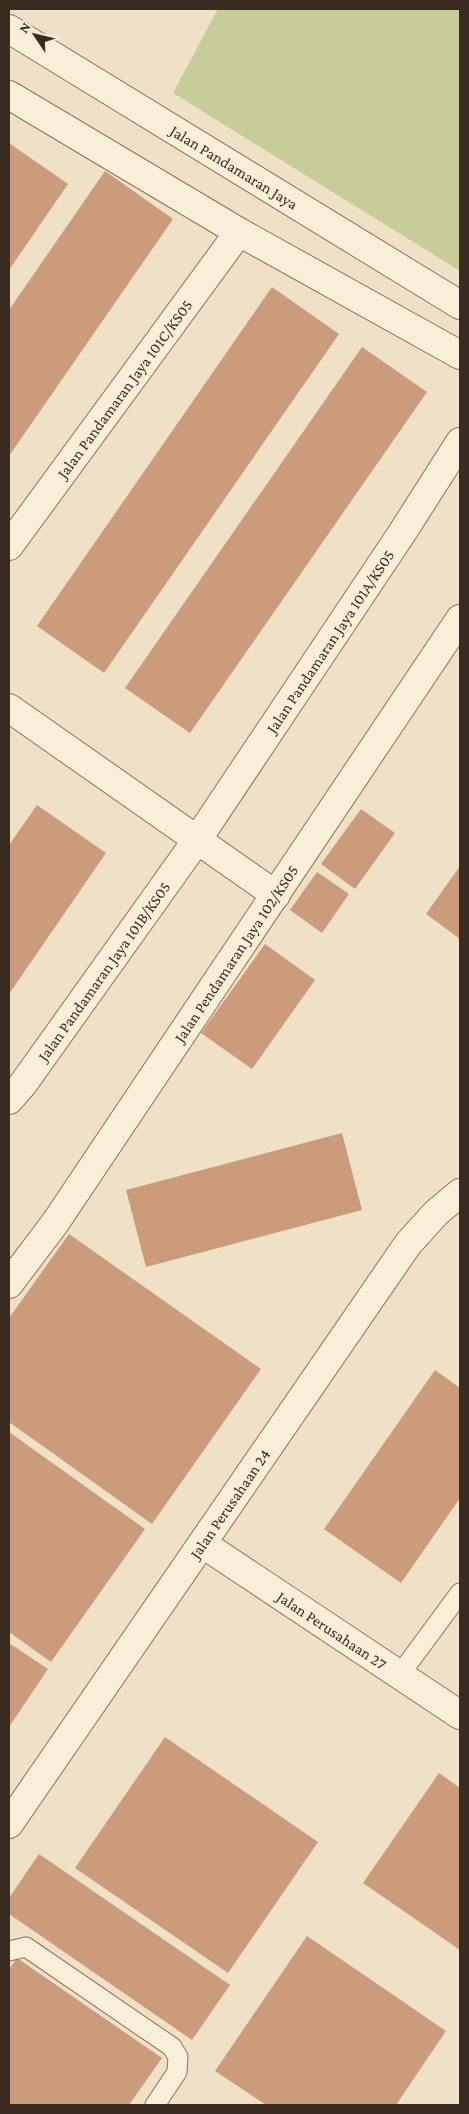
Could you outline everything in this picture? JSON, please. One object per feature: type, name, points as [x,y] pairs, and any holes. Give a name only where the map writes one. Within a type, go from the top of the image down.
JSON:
[{"type":"street","name":"Jalan Pandamaran Jaya","points":[[9,29],[460,305]]},
{"type":"street","points":[[9,95],[239,232],[460,355]]},
{"type":"street","name":"Jalan Pandamaran Jaya 101C/KS05","points":[[9,546],[239,232]]},
{"type":"street","name":"Jalan Pandamaran Jaya 101A/KS05","points":[[197,840],[397,542],[460,442]]},
{"type":"street","name":"Jalan Pendamaran Jaya 102/KS05","points":[[9,1284],[55,1223],[460,619]]},
{"type":"street","points":[[9,708],[276,895]]},
{"type":"street","name":"Jalan Pandamaran Jaya 101B/KS05","points":[[9,1100],[23,1084],[197,840]]},
{"type":"street","name":"Jalan Perusahaan 24","points":[[9,1824],[408,1244],[436,1213],[460,1193]]},
{"type":"street","name":"Jalan Perusahaan 27","points":[[203,1544],[401,1673],[460,1715]]},
{"type":"lane","points":[[401,1673],[460,1593]]},
{"type":"lane","points":[[9,1951],[26,1947],[172,2047],[178,2057],[177,2072],[155,2105]]},
{"type":"green space","points":[[218,9],[460,9],[460,271],[173,93]]},
{"type":"building","points":[[9,143],[68,184],[9,270]]},
{"type":"building","points":[[105,171],[173,219],[9,456],[9,310]]},
{"type":"building","points":[[272,287],[339,334],[104,673],[37,626]]},
{"type":"building","points":[[362,347],[427,392],[190,733],[125,688]]},
{"type":"building","points":[[37,805],[106,853],[9,994],[9,845]]},
{"type":"building","points":[[361,809],[395,833],[355,889],[321,864]]},
{"type":"building","points":[[460,866],[460,939],[426,914]]},
{"type":"building","points":[[317,872],[349,894],[322,933],[290,910]]},
{"type":"building","points":[[265,944],[315,980],[252,1069],[201,1033]]},
{"type":"building","points":[[342,1133],[362,1210],[146,1267],[126,1190]]},
{"type":"building","points":[[69,1234],[261,1369],[152,1524],[9,1422],[9,1318]]},
{"type":"building","points":[[435,1370],[460,1388],[460,1498],[401,1583],[324,1529]]},
{"type":"building","points":[[9,1432],[145,1529],[51,1662],[9,1632]]},
{"type":"building","points":[[9,1643],[48,1669],[9,1727]]},
{"type":"building","points":[[165,1737],[318,1842],[228,1973],[75,1868]]},
{"type":"building","points":[[439,1773],[460,1788],[460,1950],[363,1883]]},
{"type":"building","points":[[39,1854],[230,1985],[192,2040],[9,1914],[9,1898]]},
{"type":"building","points":[[307,1936],[446,2031],[396,2105],[266,2105],[215,2071]]},
{"type":"building","points":[[17,1958],[162,2058],[129,2105],[9,2105],[9,1969]]}]
